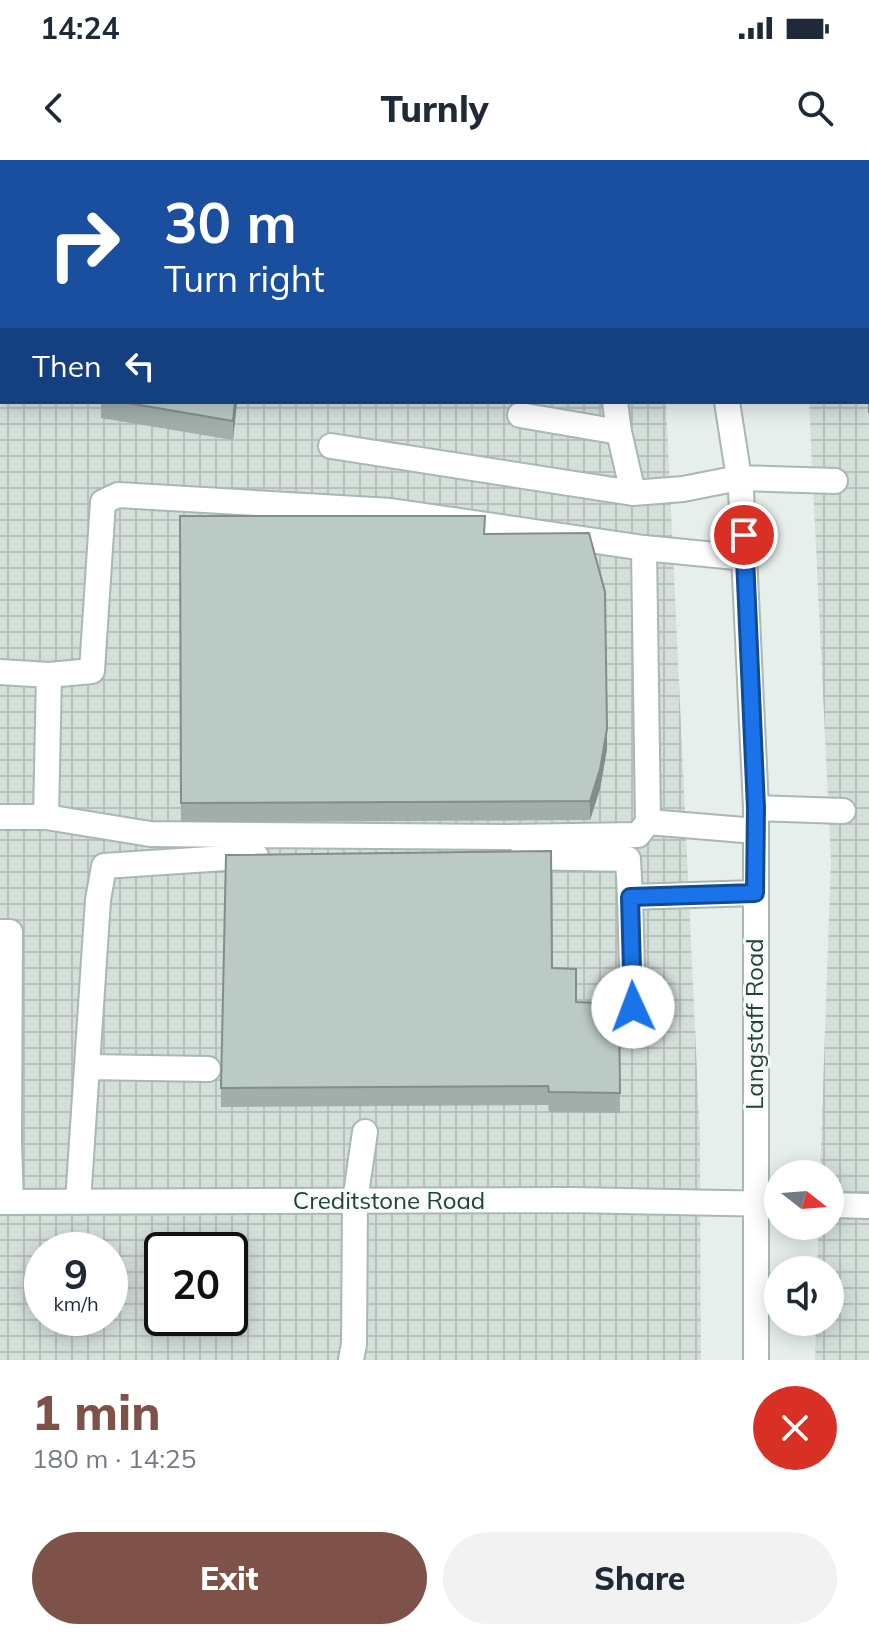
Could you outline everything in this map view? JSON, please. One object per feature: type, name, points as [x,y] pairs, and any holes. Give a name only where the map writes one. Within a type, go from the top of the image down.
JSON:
[{"type":"street","points":[[615,404],[633,493]]},
{"type":"street","name":"Langstaff Road","points":[[727,404],[739,478],[746,558],[764,1160]]},
{"type":"street","points":[[520,415],[619,432]]},
{"type":"street","points":[[331,446],[633,493],[683,489],[739,478],[835,481]]},
{"type":"street","points":[[0,672],[49,675],[92,671],[103,502],[118,495],[391,511],[644,548],[746,558]]},
{"type":"street","points":[[0,817],[46,817],[150,834],[638,835],[648,822],[644,548]]},
{"type":"street","points":[[46,817],[49,675]]},
{"type":"street","points":[[648,822],[756,819],[843,811]]},
{"type":"street","points":[[78,1202],[98,900],[104,866],[244,856],[628,859],[633,1007]]},
{"type":"street","points":[[630,897],[755,893]]},
{"type":"street","points":[[0,932],[10,932],[6,1202]]},
{"type":"street","points":[[88,1067],[208,1069]]},
{"type":"street","points":[[351,1360],[354,1344],[355,1201],[365,1132]]},
{"type":"street","name":"Creditstone Road","points":[[6,1202],[704,1201],[764,1204]]},
{"type":"street","points":[[844,1205],[869,1206]]},
{"type":"street","name":"Langstaff Road","points":[[756,1360],[764,1235]]},
{"type":"shaded area","points":[[0,404],[666,404],[700,1136],[701,1360],[0,1360]]},
{"type":"shaded area","points":[[809,404],[869,404],[869,1360],[815,1360],[816,1336],[844,1336],[844,1256],[818,1256],[818,1240],[844,1240],[844,1160],[820,1160],[831,861]]},
{"type":"building","points":[[134,404],[235,404],[233,421]]},
{"type":"building","points":[[180,516],[485,516],[484,534],[589,533],[605,592],[607,729],[590,801],[181,803]]},
{"type":"building","points":[[551,851],[552,968],[576,969],[576,1002],[619,1004],[620,1093],[549,1092],[548,1086],[221,1088],[226,855]]},
{"type":"route","points":[[633,1007],[630,897],[755,893],[756,808],[744,535]]}]
